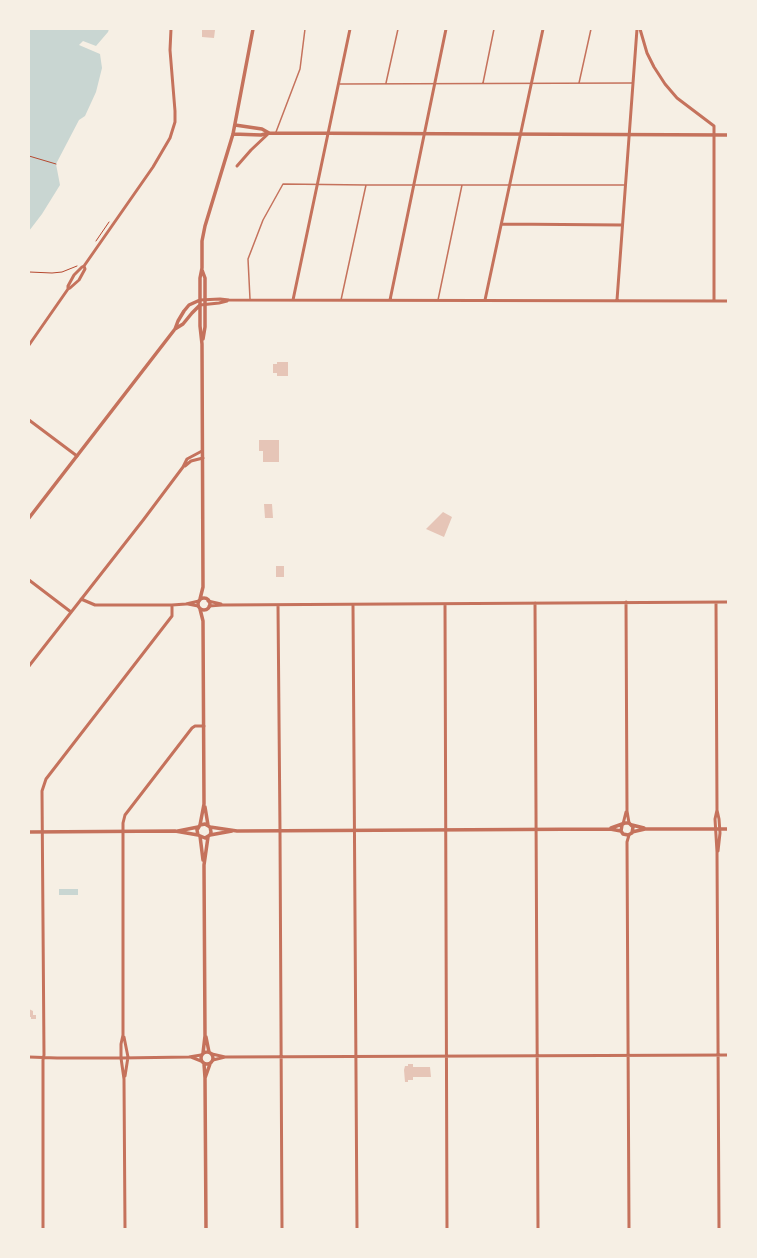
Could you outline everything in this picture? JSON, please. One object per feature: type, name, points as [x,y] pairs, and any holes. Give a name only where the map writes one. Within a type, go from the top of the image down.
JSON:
[{"type":"street","points":[[68,289],[74,275],[84,266],[153,167],[170,138],[175,122],[170,50],[171,29]]},
{"type":"street","points":[[202,344],[205,327],[205,299],[202,268],[202,241],[233,134],[253,29]]},
{"type":"street","points":[[293,300],[350,29]]},
{"type":"street","points":[[390,300],[446,29]]},
{"type":"street","points":[[485,300],[543,29]]},
{"type":"street","points":[[617,300],[638,29]]},
{"type":"street","points":[[638,29],[647,53],[665,84],[677,98],[714,126],[714,300]]},
{"type":"street","points":[[235,125],[262,129],[269,133]]},
{"type":"street","points":[[237,166],[269,133]]},
{"type":"street","points":[[233,134],[728,135]]},
{"type":"street","points":[[502,224],[622,225]]},
{"type":"street","points":[[29,345],[68,289],[79,280],[85,269],[84,266]]},
{"type":"street","points":[[202,268],[200,278],[200,326],[202,344],[203,587],[199,607],[203,621],[204,804],[197,832],[204,865],[205,1036],[202,1062],[205,1078],[206,1229]]},
{"type":"street","points":[[29,518],[175,329],[184,310],[200,300],[728,301]]},
{"type":"street","points":[[175,329],[183,324],[200,305],[219,303],[229,300]]},
{"type":"street","points":[[29,420],[77,456]]},
{"type":"street","points":[[184,467],[187,459],[202,451]]},
{"type":"street","points":[[29,666],[184,467],[191,462],[203,458]]},
{"type":"street","points":[[29,580],[71,612]]},
{"type":"street","points":[[203,587],[208,608],[203,621]]},
{"type":"street","points":[[81,599],[95,605],[172,605],[186,604],[200,600],[207,600],[222,605]]},
{"type":"street","points":[[626,602],[627,811],[631,833],[627,842],[629,1229]]},
{"type":"street","points":[[716,602],[717,810],[719,829],[717,852]]},
{"type":"street","points":[[186,604],[199,607],[204,610],[222,605],[728,602]]},
{"type":"street","points":[[535,603],[538,1229]]},
{"type":"street","points":[[445,604],[447,1229]]},
{"type":"street","points":[[43,1229],[42,791],[46,780],[172,616],[172,605]]},
{"type":"street","points":[[278,605],[282,1229]]},
{"type":"street","points":[[353,605],[357,1229]]},
{"type":"street","points":[[125,1229],[124,1079],[121,1044],[123,1035],[123,832],[125,815],[192,728],[195,726],[204,726]]},
{"type":"street","points":[[204,804],[211,832],[204,865]]},
{"type":"street","points":[[717,810],[715,829],[717,852],[719,1229]]},
{"type":"street","points":[[627,811],[622,832],[627,842]]},
{"type":"street","points":[[29,832],[175,831],[205,824],[237,831]]},
{"type":"street","points":[[175,831],[203,838],[237,831],[610,828],[630,824],[645,829]]},
{"type":"street","points":[[610,828],[631,833],[645,829],[728,828]]},
{"type":"street","points":[[123,1035],[128,1057],[124,1079]]},
{"type":"street","points":[[205,1036],[211,1053],[211,1062],[205,1078]]},
{"type":"street","points":[[29,1057],[189,1057],[211,1053],[225,1057],[728,1055]]},
{"type":"street","points":[[189,1057],[202,1062],[211,1062],[225,1057]]},
{"type":"lane","points":[[276,133],[300,69],[306,29]]},
{"type":"lane","points":[[386,83],[398,29]]},
{"type":"lane","points":[[482,83],[494,29]]},
{"type":"lane","points":[[579,83],[591,29]]},
{"type":"lane","points":[[338,84],[634,83]]},
{"type":"lane","points":[[250,300],[248,259],[263,220],[283,184],[626,185]]},
{"type":"lane","points":[[341,300],[366,185]]},
{"type":"lane","points":[[438,300],[462,185]]},
{"type":"path","points":[[29,156],[56,164]]},
{"type":"path","points":[[96,241],[108,223],[112,220]]},
{"type":"path","points":[[29,272],[62,272],[78,265]]},
{"type":"shaded area","points":[[29,29],[109,29],[96,46],[83,41],[79,45],[100,54],[102,68],[96,92],[85,116],[79,120],[56,164],[60,185],[42,214],[29,231]]},
{"type":"shaded area","points":[[59,889],[78,889],[78,895],[59,895]]},
{"type":"building","points":[[202,29],[215,30],[214,38],[202,37]]},
{"type":"building","points":[[277,362],[288,362],[288,376],[277,376],[277,373],[273,373],[273,364],[277,364]]},
{"type":"building","points":[[259,440],[279,440],[279,462],[263,462],[263,451],[259,451]]},
{"type":"building","points":[[264,504],[272,504],[273,518],[265,518]]},
{"type":"building","points":[[443,512],[452,517],[444,537],[426,529]]},
{"type":"building","points":[[276,566],[284,566],[284,577],[276,577]]},
{"type":"building","points":[[29,1009],[33,1011],[33,1015],[36,1015],[36,1019],[31,1019],[31,1017],[29,1017]]},
{"type":"building","points":[[408,1064],[413,1064],[413,1067],[430,1067],[431,1077],[413,1077],[413,1080],[408,1080],[408,1082],[405,1082],[404,1070],[405,1066],[408,1066]]}]
